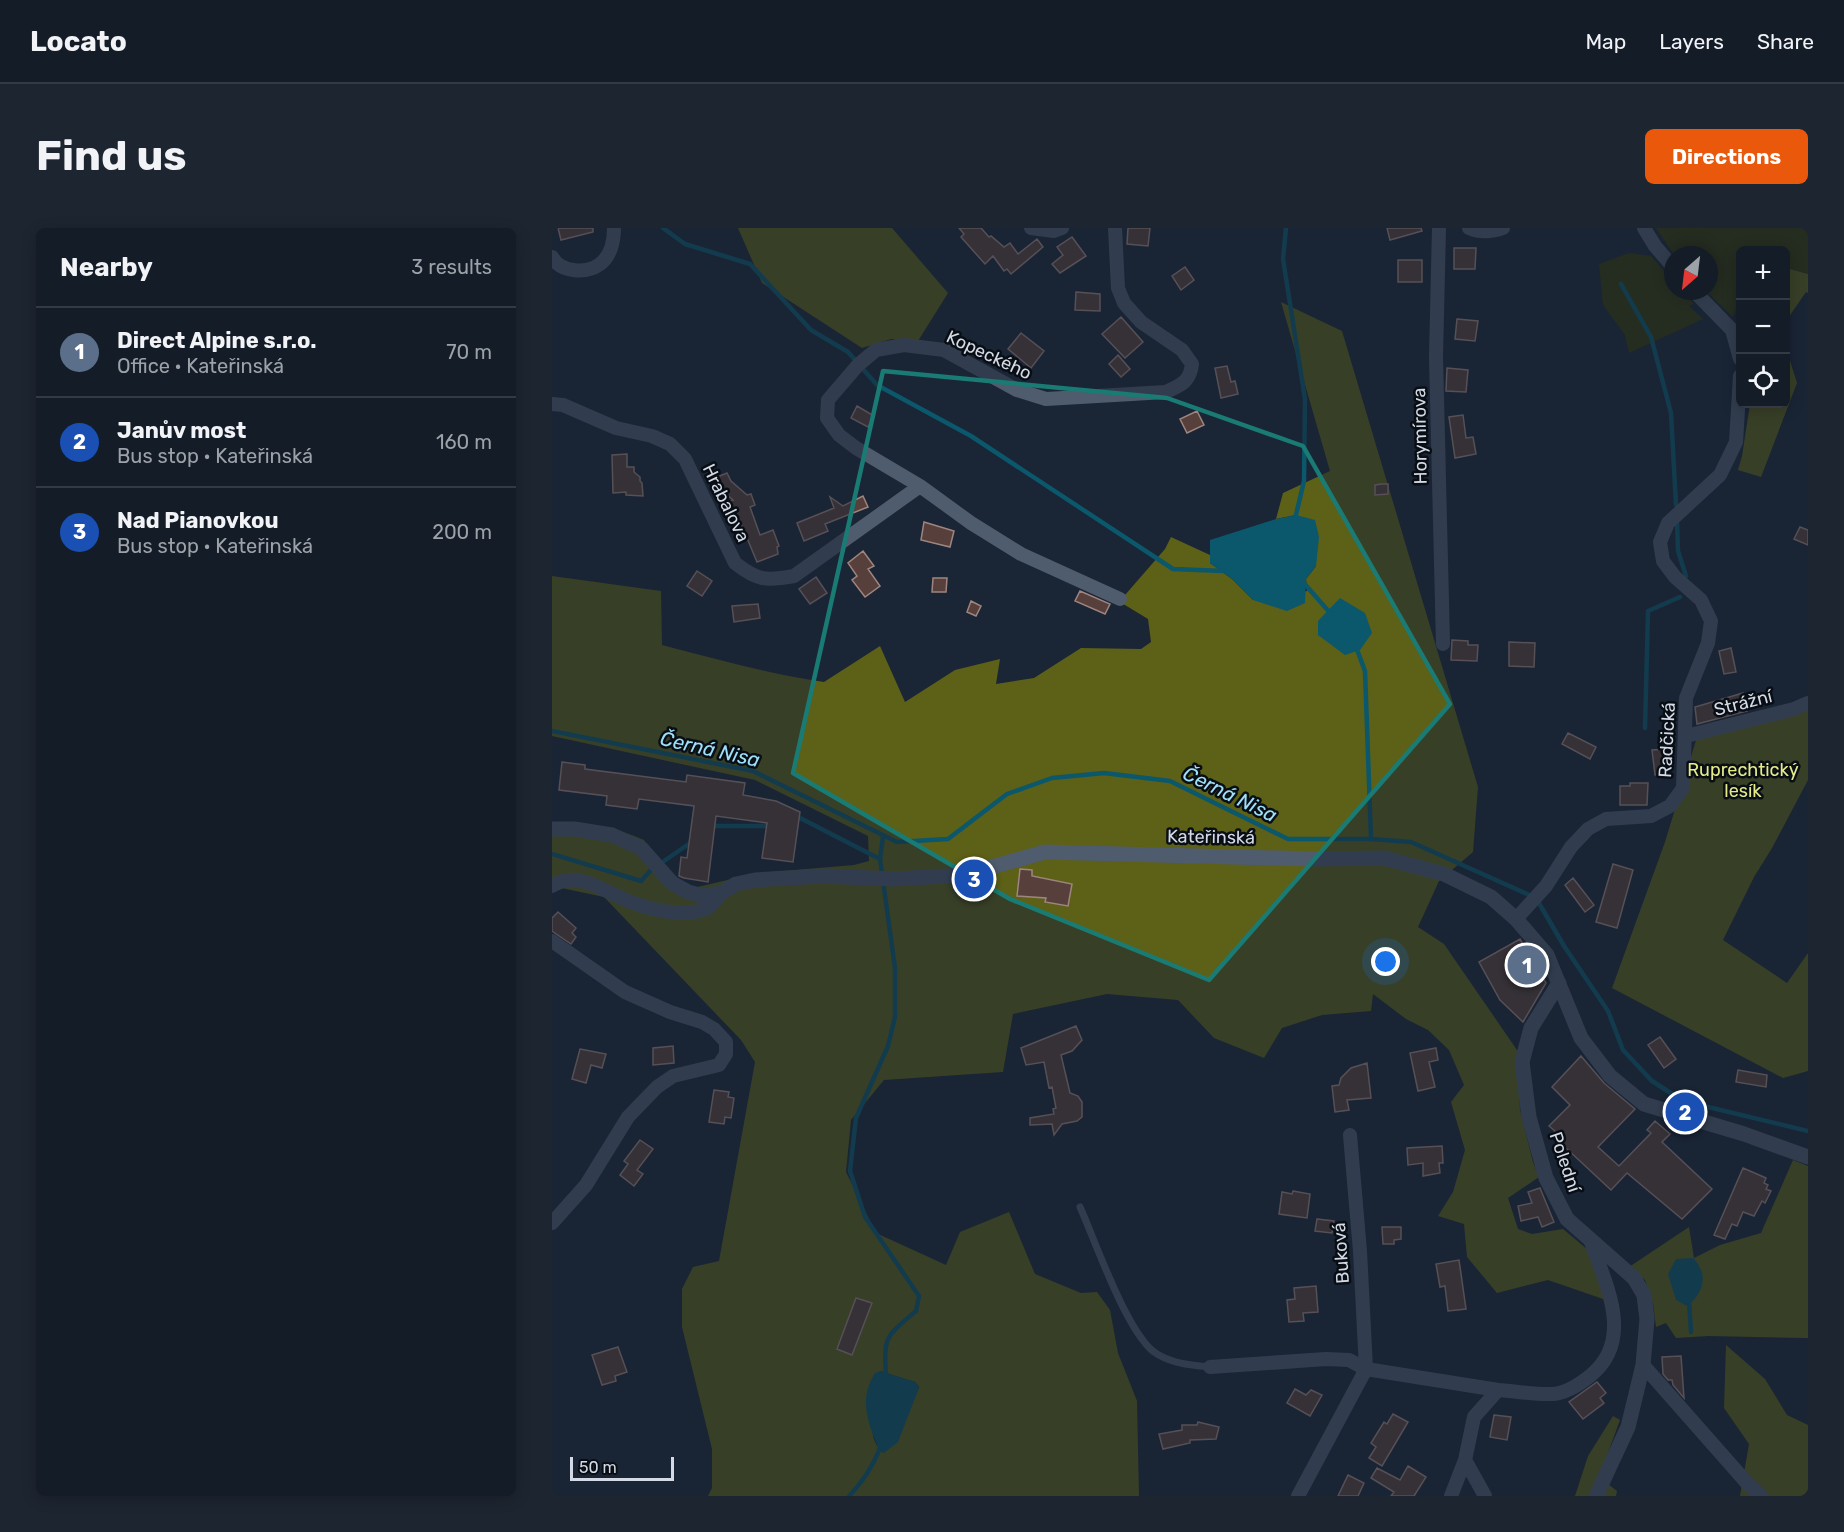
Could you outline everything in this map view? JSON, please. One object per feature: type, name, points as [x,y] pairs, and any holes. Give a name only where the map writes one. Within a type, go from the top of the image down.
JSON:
[{"type":"street","points":[[552,257],[554,262],[570,271],[587,269],[600,264],[609,253],[614,228]]},
{"type":"street","points":[[1031,228],[1054,231],[1062,228]]},
{"type":"street","name":"Kopeckého","points":[[1115,228],[1118,288],[1124,303],[1141,322],[1182,350],[1192,364],[1191,374],[1182,384],[1166,392],[1046,399],[1017,390],[944,350],[904,345],[876,351],[858,365],[828,400],[828,418],[839,435],[856,448],[920,486],[971,523],[1021,554],[1120,599]]},
{"type":"street","name":"Horymírova","points":[[1439,228],[1436,357],[1443,644]]},
{"type":"street","points":[[1469,228],[1475,231],[1493,232],[1503,228]]},
{"type":"street","points":[[1644,228],[1654,246],[1664,257]]},
{"type":"street","points":[[1703,300],[1732,330],[1739,354]]},
{"type":"street","name":"Hrabalova","points":[[552,404],[563,405],[616,428],[652,436],[670,444],[685,459],[735,563],[750,574],[770,580],[794,576],[920,486]]},
{"type":"street","name":"Radčická","points":[[1516,919],[1546,886],[1571,847],[1587,830],[1606,819],[1651,816],[1670,806],[1683,788],[1686,698],[1708,643],[1711,621],[1701,600],[1675,577],[1663,561],[1660,542],[1668,523],[1720,475],[1736,442],[1738,408]]},
{"type":"street","name":"Strážní","points":[[1686,736],[1794,709],[1808,703]]},
{"type":"street","name":"Kateřinská","points":[[552,829],[574,829],[612,835],[641,848],[672,883],[688,892],[703,896],[721,893],[736,884],[755,880],[822,876],[894,879],[963,875],[1046,852],[1314,859],[1384,858],[1444,874],[1491,897],[1516,919],[1547,955],[1581,1038],[1610,1076],[1644,1104],[1744,1134],[1808,1157]]},
{"type":"street","points":[[552,886],[565,880],[576,879],[604,889],[631,903],[666,912],[687,912],[709,907],[721,893]]},
{"type":"street","points":[[552,941],[626,992],[670,1012],[702,1022],[714,1029],[726,1042],[726,1054],[719,1065],[674,1076],[657,1087],[628,1117],[586,1185],[552,1223]]},
{"type":"street","name":"Polední","points":[[1559,983],[1531,1028],[1522,1062],[1529,1117],[1546,1178],[1567,1219],[1634,1278],[1644,1295],[1647,1319],[1643,1365],[1628,1427],[1596,1496]]},
{"type":"street","name":"Buková","points":[[1350,1135],[1360,1251],[1365,1369]]},
{"type":"street","points":[[1210,1367],[1326,1359],[1349,1360],[1365,1369],[1498,1390],[1554,1394],[1579,1385],[1593,1374],[1605,1360],[1615,1333],[1614,1308],[1591,1242]]},
{"type":"street","points":[[1643,1365],[1761,1496]]},
{"type":"street","points":[[1298,1496],[1365,1369]]},
{"type":"street","points":[[1451,1496],[1465,1460],[1474,1417],[1498,1390]]},
{"type":"street","points":[[1465,1460],[1485,1496]]},
{"type":"lane","points":[[1080,1207],[1130,1322],[1142,1340],[1154,1353],[1178,1364],[1210,1367]]},
{"type":"highlighted area","points":[[883,371],[1167,398],[1303,446],[1450,704],[1209,980],[1010,899],[793,773]]},
{"type":"green space","points":[[738,228],[892,228],[948,293],[918,341],[891,339],[862,348],[762,283]]},
{"type":"green space","points":[[1656,228],[1808,228],[1808,274],[1790,269],[1790,246],[1736,246],[1736,308],[1733,317],[1715,300],[1718,300],[1718,246],[1668,246]]},
{"type":"green space","points":[[1629,253],[1651,256],[1664,271],[1664,300],[1690,300],[1694,304],[1689,306],[1703,319],[1629,353],[1625,335],[1603,305],[1599,264]]},
{"type":"green space","points":[[1790,269],[1808,274],[1808,293],[1806,292],[1790,315]]},
{"type":"green space","points":[[1281,302],[1342,331],[1478,787],[1473,852],[1439,881],[1418,927],[1444,944],[1517,1050],[1520,1110],[1539,1177],[1508,1198],[1518,1229],[1532,1234],[1563,1229],[1587,1249],[1606,1300],[1548,1280],[1497,1293],[1467,1257],[1464,1224],[1438,1216],[1453,1192],[1465,1150],[1451,1102],[1464,1085],[1449,1050],[1428,1030],[1406,1019],[1373,994],[1371,1011],[1322,1015],[1282,1028],[1264,1058],[1214,1038],[1178,1000],[1107,994],[1013,1014],[1003,1072],[884,1080],[851,1120],[846,1172],[876,1233],[946,1265],[960,1232],[1009,1212],[1035,1274],[1081,1293],[1097,1292],[1110,1310],[1118,1353],[1137,1401],[1139,1496],[708,1496],[712,1488],[712,1449],[682,1327],[682,1289],[693,1267],[719,1261],[755,1062],[741,1040],[604,897],[552,886],[552,823],[599,826],[644,840],[662,879],[693,888],[758,873],[854,865],[869,861],[868,836],[755,780],[552,736],[552,576],[661,591],[662,645],[784,675],[824,682],[880,646],[905,702],[955,670],[1000,659],[996,684],[1034,678],[1081,648],[1141,649],[1151,642],[1148,619],[1115,599],[1125,595],[1165,549],[1171,537],[1210,555],[1210,563],[1232,579],[1253,600],[1307,591],[1306,579],[1316,566],[1296,515],[1276,519],[1283,493],[1330,471]],"holes":[[[880,1371],[915,1382],[919,1387],[908,1414],[884,1453],[877,1446],[872,1426]]]},
{"type":"green space","points":[[1790,361],[1797,383],[1790,401]]},
{"type":"green space","points":[[1749,408],[1787,408],[1761,477],[1738,470]]},
{"type":"green space","name":"Ruprechtický lesík","points":[[1808,698],[1808,780],[1754,877],[1723,940],[1787,983],[1808,953],[1808,1071],[1783,1078],[1612,988],[1665,842],[1697,737]]},
{"type":"green space","points":[[1793,1160],[1808,1166],[1808,1338],[1708,1336],[1676,1338],[1666,1323],[1656,1327],[1653,1304],[1645,1280],[1629,1267],[1689,1227],[1694,1258],[1720,1245],[1761,1233]]},
{"type":"green space","points":[[1726,1345],[1765,1379],[1787,1415],[1808,1425],[1808,1496],[1740,1496],[1749,1444],[1724,1408]]},
{"type":"green space","points":[[1613,1416],[1620,1420],[1599,1477],[1617,1491],[1616,1496],[1575,1496],[1588,1456]]},
{"type":"water","points":[[1296,515],[1315,520],[1319,537],[1316,566],[1306,579],[1305,603],[1287,611],[1253,600],[1232,579],[1210,563],[1210,540]]},
{"type":"water","points":[[1340,598],[1365,613],[1372,633],[1360,650],[1345,655],[1318,635],[1318,621]]},
{"type":"water","points":[[1693,1258],[1703,1277],[1701,1289],[1687,1306],[1676,1300],[1668,1274],[1676,1259]]},
{"type":"water","points":[[880,1371],[915,1382],[919,1388],[898,1442],[884,1453],[879,1450],[866,1411],[870,1383],[875,1373]]},
{"type":"building","points":[[558,228],[593,228],[593,232],[561,240]]},
{"type":"building","points":[[959,228],[981,228],[989,237],[991,236],[1004,247],[1010,243],[1018,254],[1037,239],[1043,247],[1011,274],[1007,269],[1004,271],[993,256],[985,264],[961,237],[964,234]]},
{"type":"building","points":[[1128,228],[1150,228],[1148,246],[1127,244]]},
{"type":"building","points":[[1387,228],[1421,228],[1422,231],[1390,240]]},
{"type":"building","points":[[1072,237],[1086,256],[1060,273],[1052,264],[1063,255],[1057,247]]},
{"type":"building","points":[[1454,248],[1476,248],[1475,269],[1454,269]]},
{"type":"building","points":[[1398,260],[1422,260],[1422,282],[1398,282]]},
{"type":"building","points":[[1185,267],[1194,280],[1181,290],[1172,276]]},
{"type":"building","points":[[1076,292],[1100,294],[1100,311],[1075,310]]},
{"type":"building","points":[[1121,317],[1143,342],[1125,358],[1102,334]]},
{"type":"building","points":[[1457,319],[1478,321],[1475,341],[1455,339]]},
{"type":"building","points":[[1021,333],[1044,351],[1031,368],[1008,349]]},
{"type":"building","points":[[1118,355],[1130,369],[1121,377],[1109,364]]},
{"type":"building","points":[[1227,366],[1231,382],[1235,381],[1238,394],[1221,398],[1215,368]]},
{"type":"building","points":[[1447,368],[1468,370],[1466,392],[1446,391]]},
{"type":"building","points":[[857,406],[874,416],[868,427],[851,418]]},
{"type":"building","points":[[1197,411],[1204,425],[1187,433],[1180,419]]},
{"type":"building","points":[[1463,415],[1466,438],[1473,437],[1476,454],[1455,458],[1449,417]]},
{"type":"building","points":[[627,454],[627,467],[634,467],[634,472],[640,477],[643,496],[626,495],[626,492],[613,493],[612,455]]},
{"type":"building","points":[[727,473],[731,481],[747,495],[751,494],[755,505],[750,507],[760,535],[773,530],[779,546],[777,547],[778,554],[757,562],[737,514],[730,517],[725,503],[733,500],[720,489],[715,478]]},
{"type":"building","points":[[1388,484],[1388,494],[1375,495],[1375,485]]},
{"type":"building","points":[[863,496],[868,507],[825,524],[828,531],[804,541],[797,523],[834,508],[830,497],[843,506]]},
{"type":"building","points":[[924,522],[954,531],[950,547],[921,540]]},
{"type":"building","points":[[1800,527],[1808,530],[1808,545],[1794,539]]},
{"type":"building","points":[[863,551],[874,566],[868,569],[880,586],[865,597],[852,580],[857,576],[848,563]]},
{"type":"building","points":[[697,571],[712,581],[702,596],[687,586]]},
{"type":"building","points":[[816,577],[827,593],[810,604],[799,589]]},
{"type":"building","points":[[933,578],[947,578],[946,592],[932,592]]},
{"type":"building","points":[[1080,591],[1110,604],[1105,614],[1075,601]]},
{"type":"building","points":[[971,601],[981,606],[976,616],[967,612]]},
{"type":"building","points":[[758,604],[760,618],[734,622],[732,606]]},
{"type":"building","points":[[1452,640],[1468,641],[1468,645],[1478,645],[1477,661],[1451,660]]},
{"type":"building","points":[[1509,642],[1535,643],[1534,667],[1509,666]]},
{"type":"building","points":[[1731,648],[1736,672],[1724,674],[1719,651]]},
{"type":"building","points":[[1743,693],[1747,711],[1697,724],[1695,707]]},
{"type":"building","points":[[1568,733],[1596,747],[1590,759],[1562,744]]},
{"type":"building","points":[[1665,749],[1668,774],[1655,775],[1652,750]]},
{"type":"building","points":[[562,762],[585,765],[585,769],[686,782],[687,775],[745,783],[743,795],[776,801],[800,812],[793,862],[762,858],[767,823],[716,816],[708,882],[679,876],[681,857],[687,858],[694,806],[639,799],[637,809],[606,805],[607,796],[559,790]]},
{"type":"building","points":[[1630,783],[1648,783],[1647,805],[1620,805],[1620,786],[1630,786]]},
{"type":"building","points":[[1613,864],[1633,870],[1617,928],[1596,922]]},
{"type":"building","points":[[1020,869],[1032,870],[1032,876],[1072,884],[1068,906],[1045,902],[1046,898],[1017,896]]},
{"type":"building","points":[[1573,878],[1594,905],[1585,912],[1565,885]]},
{"type":"building","points":[[558,912],[576,928],[572,933],[576,937],[571,944],[552,931],[552,918]]},
{"type":"building","points":[[1520,939],[1546,983],[1523,1022],[1500,1000],[1479,962]]},
{"type":"building","points":[[1076,1026],[1082,1040],[1072,1051],[1061,1055],[1070,1093],[1078,1096],[1082,1102],[1082,1117],[1077,1121],[1062,1124],[1054,1135],[1052,1124],[1030,1125],[1030,1118],[1054,1114],[1053,1109],[1056,1108],[1044,1062],[1026,1065],[1021,1048]]},
{"type":"building","points":[[1660,1037],[1676,1059],[1664,1068],[1648,1045]]},
{"type":"building","points":[[673,1046],[674,1063],[653,1065],[653,1048]]},
{"type":"building","points":[[1436,1048],[1438,1060],[1429,1062],[1435,1087],[1418,1091],[1410,1053]]},
{"type":"building","points":[[580,1049],[606,1054],[602,1068],[591,1065],[586,1083],[572,1079]]},
{"type":"building","points":[[1581,1056],[1604,1083],[1635,1109],[1598,1147],[1619,1166],[1651,1133],[1647,1130],[1655,1121],[1670,1134],[1662,1142],[1712,1189],[1682,1219],[1627,1173],[1611,1190],[1552,1135],[1555,1131],[1549,1126],[1570,1105],[1552,1087]]},
{"type":"building","points":[[1367,1063],[1371,1098],[1347,1100],[1349,1110],[1335,1112],[1332,1086],[1339,1085],[1341,1078],[1351,1068]]},
{"type":"building","points":[[1738,1070],[1767,1075],[1766,1087],[1736,1082]]},
{"type":"building","points":[[714,1090],[729,1092],[728,1097],[734,1098],[731,1118],[725,1117],[724,1124],[709,1122]]},
{"type":"building","points":[[640,1140],[653,1149],[637,1170],[643,1174],[634,1186],[620,1175],[628,1164],[624,1161]]},
{"type":"building","points":[[1442,1146],[1443,1163],[1439,1163],[1440,1173],[1423,1176],[1423,1163],[1408,1165],[1407,1148]]},
{"type":"building","points":[[1743,1168],[1766,1178],[1764,1183],[1768,1185],[1766,1189],[1771,1191],[1765,1203],[1762,1201],[1754,1216],[1743,1212],[1737,1226],[1732,1224],[1725,1239],[1714,1235]]},
{"type":"building","points":[[1540,1188],[1554,1222],[1542,1227],[1538,1217],[1521,1221],[1518,1206],[1532,1203],[1528,1192]]},
{"type":"building","points":[[1293,1191],[1310,1194],[1307,1218],[1279,1214],[1282,1192],[1292,1194]]},
{"type":"building","points":[[1317,1219],[1334,1221],[1332,1233],[1315,1231]]},
{"type":"building","points":[[1382,1227],[1401,1227],[1401,1239],[1394,1240],[1394,1244],[1383,1244]]},
{"type":"building","points":[[1459,1260],[1466,1309],[1448,1311],[1445,1286],[1440,1287],[1436,1264]]},
{"type":"building","points":[[1316,1286],[1318,1312],[1303,1313],[1304,1321],[1289,1322],[1287,1300],[1295,1299],[1294,1288]]},
{"type":"building","points":[[856,1298],[872,1303],[852,1355],[837,1349]]},
{"type":"building","points":[[618,1347],[627,1372],[615,1376],[616,1381],[602,1385],[592,1355]]},
{"type":"building","points":[[1681,1356],[1684,1398],[1673,1385],[1672,1380],[1668,1380],[1663,1374],[1662,1357]]},
{"type":"building","points":[[1597,1382],[1606,1393],[1600,1398],[1604,1403],[1583,1419],[1569,1402]]},
{"type":"building","points":[[1295,1389],[1306,1395],[1311,1390],[1322,1395],[1310,1416],[1287,1403]]},
{"type":"building","points":[[1393,1414],[1408,1422],[1382,1466],[1369,1458],[1376,1447],[1371,1443],[1384,1422],[1387,1424]]},
{"type":"building","points":[[1494,1415],[1511,1417],[1507,1440],[1490,1437]]},
{"type":"building","points":[[1198,1422],[1219,1427],[1216,1439],[1190,1440],[1190,1443],[1163,1449],[1159,1434],[1182,1430],[1182,1425],[1197,1425]]},
{"type":"building","points":[[1408,1466],[1426,1477],[1414,1496],[1391,1496],[1394,1492],[1371,1478],[1377,1468],[1400,1480]]},
{"type":"building","points":[[1348,1475],[1364,1483],[1358,1496],[1338,1496]]},
{"type":"waterway","points":[[663,228],[685,244],[750,264],[811,330],[848,352],[877,385],[971,436],[1173,569],[1224,571]]},
{"type":"waterway","points":[[1286,228],[1283,259],[1305,399],[1304,481],[1295,519]]},
{"type":"waterway","points":[[1621,284],[1651,337],[1671,413],[1676,505]]},
{"type":"waterway","points":[[1677,522],[1678,551],[1686,576]]},
{"type":"waterway","points":[[1303,582],[1331,614]]},
{"type":"waterway","points":[[1645,728],[1648,611],[1680,597]]},
{"type":"waterway","points":[[1356,647],[1365,671],[1371,839]]},
{"type":"waterway","name":"Černá Nisa","points":[[552,731],[753,771],[897,842],[948,839],[1007,794],[1052,778],[1104,773],[1170,781],[1288,839],[1371,839],[1411,842],[1536,898],[1564,946],[1608,1011],[1623,1050],[1652,1081],[1683,1101],[1808,1131]]},
{"type":"waterway","points":[[795,820],[800,818],[880,859]]},
{"type":"waterway","points":[[709,829],[713,826],[772,826]]},
{"type":"waterway","points":[[883,837],[880,859],[895,968],[895,1017],[888,1046],[856,1118],[850,1171],[865,1217],[919,1296],[916,1311],[888,1339],[885,1354],[886,1378]]},
{"type":"waterway","points":[[552,854],[641,881],[651,870],[693,841]]},
{"type":"waterway","points":[[1689,1301],[1691,1332]]},
{"type":"waterway","points":[[849,1496],[868,1473],[881,1446]]},
{"type":"place","name":"Nad Pianovkou","points":[[974,879]]},
{"type":"place","name":"Direct Alpine s.r.o.","points":[[1527,965]]},
{"type":"place","name":"Janův most","points":[[1685,1112]]}]
